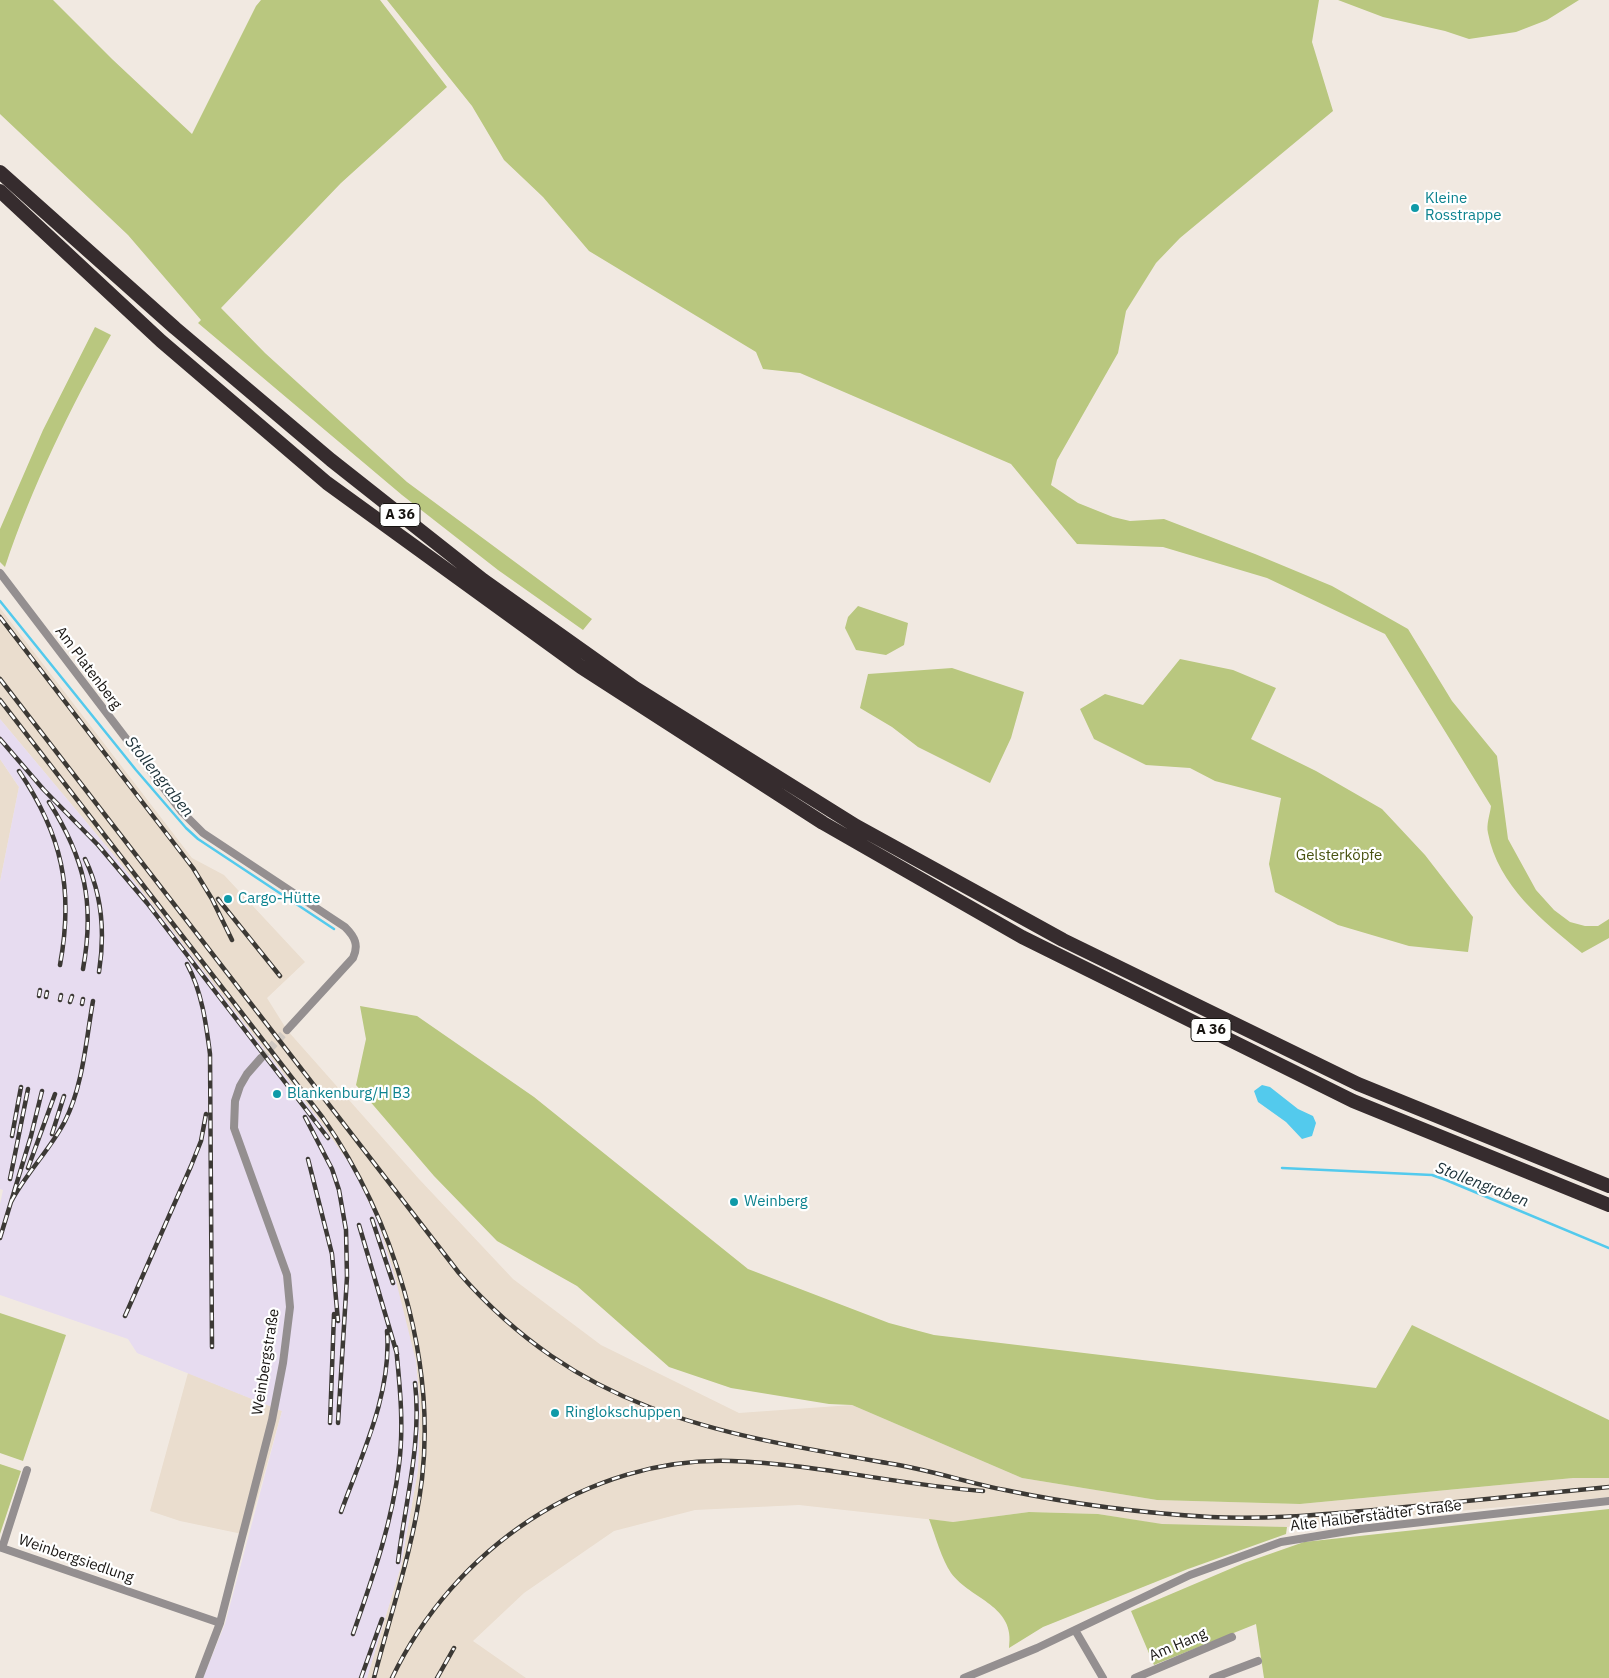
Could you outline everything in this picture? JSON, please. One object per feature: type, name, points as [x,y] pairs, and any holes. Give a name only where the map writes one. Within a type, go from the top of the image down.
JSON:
[{"type":"highway","name":"A 36","points":[[0,172],[175,328],[331,460],[483,580],[643,693],[856,826],[1063,940],[1358,1084],[1609,1186]]},
{"type":"highway","name":"A 36","points":[[0,191],[161,341],[327,483],[589,673],[814,818],[1022,937],[1353,1101],[1609,1205]]},
{"type":"street","name":"Am Platenberg","points":[[0,573],[182,812],[203,833],[345,927],[356,942],[356,950],[344,968],[287,1030]]},
{"type":"street","name":"Weinbergstraße","points":[[199,1678],[220,1623],[276,1404],[290,1307],[287,1275],[234,1128],[235,1101],[240,1086],[247,1074],[261,1058]]},
{"type":"street","name":"Weinbergsiedlung","points":[[27,1470],[2,1548],[220,1623]]},
{"type":"street","name":"Alte Halberstädter Straße","points":[[964,1678],[1075,1630],[1190,1575],[1281,1542],[1360,1529],[1609,1501]]},
{"type":"street","points":[[1075,1630],[1103,1678]]},
{"type":"street","name":"Am Hang","points":[[1135,1678],[1232,1638]]},
{"type":"street","points":[[1213,1678],[1258,1661]]},
{"type":"shaded area","points":[[0,608],[192,858],[224,875],[305,962],[267,998],[287,1030],[419,1179],[513,1279],[601,1345],[739,1413],[852,1405],[1022,1478],[1157,1500],[1300,1504],[1573,1478],[1609,1478],[1609,1497],[1287,1527],[1165,1525],[1098,1514],[1029,1512],[953,1522],[799,1505],[695,1510],[614,1531],[524,1593],[473,1641],[526,1678],[367,1678],[401,1566],[418,1470],[420,1407],[416,1361],[317,1117],[113,854],[0,719]]},
{"type":"shaded area","points":[[0,719],[113,854],[317,1117],[354,1170],[378,1222],[395,1277],[416,1361],[420,1407],[418,1470],[401,1566],[367,1678],[203,1678],[225,1624],[282,1411],[137,1353],[128,1339],[0,1295],[0,1204],[3,1190],[0,1189],[0,882],[19,787],[0,759]]},
{"type":"shaded area","points":[[0,759],[19,787],[0,882]]},
{"type":"shaded area","points":[[188,1373],[282,1411],[247,1535],[180,1521],[150,1511]]},
{"type":"green space","points":[[0,0],[53,0],[112,59],[192,134],[256,6],[261,0],[380,0],[447,87],[341,183],[221,308],[265,353],[407,482],[592,619],[583,630],[498,570],[402,495],[198,323],[201,320],[128,235],[0,114]]},
{"type":"green space","points":[[387,0],[1319,0],[1312,42],[1333,111],[1180,238],[1156,263],[1126,311],[1118,353],[1057,460],[1051,485],[1078,503],[1113,517],[1130,521],[1164,519],[1255,554],[1332,586],[1408,629],[1452,701],[1497,756],[1508,839],[1536,890],[1554,910],[1570,922],[1585,926],[1598,926],[1609,919],[1609,938],[1582,953],[1538,915],[1512,886],[1501,870],[1493,852],[1488,833],[1491,806],[1385,634],[1267,578],[1163,547],[1077,544],[1011,464],[800,373],[763,369],[756,352],[589,251],[543,197],[504,160],[472,106]]},
{"type":"green space","points":[[1338,0],[1579,0],[1547,20],[1516,32],[1469,39],[1445,31],[1383,17]]},
{"type":"green space","points":[[95,327],[111,335],[53,448],[27,507],[5,567],[0,562],[0,529],[43,430]]},
{"type":"green space","points":[[858,606],[908,623],[904,645],[886,655],[856,650],[845,628],[848,617]]},
{"type":"green space","name":"Gelsterköpfe","points":[[1180,659],[1233,670],[1276,688],[1251,739],[1316,771],[1382,809],[1425,855],[1473,917],[1468,952],[1409,946],[1338,925],[1275,892],[1269,864],[1281,798],[1215,781],[1190,768],[1146,765],[1094,739],[1080,709],[1105,694],[1143,705]]},
{"type":"green space","points":[[952,668],[1024,692],[1011,738],[990,783],[918,747],[892,727],[860,708],[868,674]]},
{"type":"green space","points":[[360,1006],[417,1016],[534,1097],[748,1269],[889,1323],[934,1335],[1376,1388],[1412,1325],[1609,1420],[1609,1478],[1573,1478],[1300,1504],[1157,1500],[1022,1478],[852,1405],[829,1404],[731,1388],[669,1367],[577,1286],[497,1241],[434,1176],[356,1085],[366,1039]]},
{"type":"green space","points":[[0,1313],[66,1335],[23,1461],[0,1453]]},
{"type":"green space","points":[[0,1464],[21,1471],[0,1534]]},
{"type":"green space","points":[[1609,1509],[1609,1678],[1264,1678],[1256,1624],[1154,1665],[1131,1611],[1244,1563],[1304,1542]]},
{"type":"green space","points":[[1029,1512],[1098,1514],[1162,1524],[1287,1527],[1286,1534],[1188,1569],[1043,1627],[1009,1648],[1009,1634],[1006,1622],[999,1612],[969,1590],[951,1573],[929,1519],[953,1522]]},
{"type":"water","points":[[1262,1085],[1270,1087],[1298,1109],[1313,1116],[1316,1123],[1312,1136],[1302,1139],[1286,1122],[1258,1102],[1254,1091]]},
{"type":"waterway","name":"Stollengraben","points":[[0,601],[136,770],[186,828],[198,839],[334,929]]},
{"type":"waterway","name":"Stollengraben","points":[[1282,1168],[1432,1175],[1609,1248]]},
{"type":"tunnel","points":[[261,1058],[287,1030]]},
{"type":"railway","points":[[0,617],[193,868],[212,899],[232,940]]},
{"type":"railway","points":[[0,679],[459,1273],[505,1320],[553,1357],[602,1386],[654,1409],[708,1426],[764,1440],[902,1466],[1030,1495],[1081,1504],[1158,1513],[1232,1518],[1298,1516],[1609,1487]]},
{"type":"railway","points":[[0,700],[323,1118],[348,1157],[370,1199],[389,1244],[404,1290],[415,1338],[422,1385],[425,1433],[422,1479],[414,1529],[374,1678]]},
{"type":"railway","points":[[0,739],[44,790],[98,845],[147,903],[328,1138]]},
{"type":"railway","points":[[19,771],[46,818],[55,840],[61,864],[65,887],[66,912],[60,965]]},
{"type":"railway","points":[[49,802],[71,843],[79,862],[84,882],[88,923],[83,969]]},
{"type":"railway","points":[[85,859],[91,872],[101,914],[102,943],[99,972]]},
{"type":"railway","points":[[218,899],[280,976]]},
{"type":"railway","points":[[187,964],[200,997],[210,1054],[212,1347]]},
{"type":"railway","points":[[39,996],[40,990]]},
{"type":"railway","points":[[46,997],[47,992]]},
{"type":"railway","points":[[60,1000],[61,995]]},
{"type":"railway","points":[[70,1002],[72,996]]},
{"type":"railway","points":[[82,1004],[83,999]]},
{"type":"railway","points":[[11,1202],[59,1132],[71,1107],[80,1078],[93,1001]]},
{"type":"railway","points":[[12,1136],[21,1087]]},
{"type":"railway","points":[[10,1179],[28,1089]]},
{"type":"railway","points":[[0,1238],[31,1136],[42,1091]]},
{"type":"railway","points":[[28,1168],[55,1094]]},
{"type":"railway","points":[[52,1134],[64,1096]]},
{"type":"railway","points":[[125,1316],[191,1166],[201,1141],[206,1114]]},
{"type":"railway","points":[[305,1117],[332,1169],[339,1190],[346,1230],[347,1277],[338,1423]]},
{"type":"railway","points":[[308,1159],[332,1254],[338,1321]]},
{"type":"railway","points":[[372,1219],[393,1283]]},
{"type":"railway","points":[[359,1225],[397,1354]]},
{"type":"railway","points":[[330,1423],[334,1314]]},
{"type":"railway","points":[[341,1512],[366,1446],[380,1400],[385,1377],[387,1331]]},
{"type":"railway","points":[[353,1634],[380,1551],[396,1487],[401,1421],[396,1347]]},
{"type":"railway","points":[[398,1562],[415,1450],[417,1405],[415,1383]]},
{"type":"railway","points":[[392,1678],[418,1632],[450,1589],[488,1552],[530,1520],[577,1494],[626,1475],[678,1464],[732,1461],[795,1466],[983,1491]]},
{"type":"railway","points":[[361,1678],[382,1619]]},
{"type":"railway","points":[[437,1678],[454,1648]]},
{"type":"place","name":"Kleine Rosstrappe","points":[[1415,208]]},
{"type":"place","name":"Cargo-Hütte","points":[[228,899]]},
{"type":"place","name":"Blankenburg/H B3","points":[[277,1094]]},
{"type":"place","name":"Weinberg","points":[[734,1202]]},
{"type":"place","name":"Ringlokschuppen","points":[[555,1413]]}]
